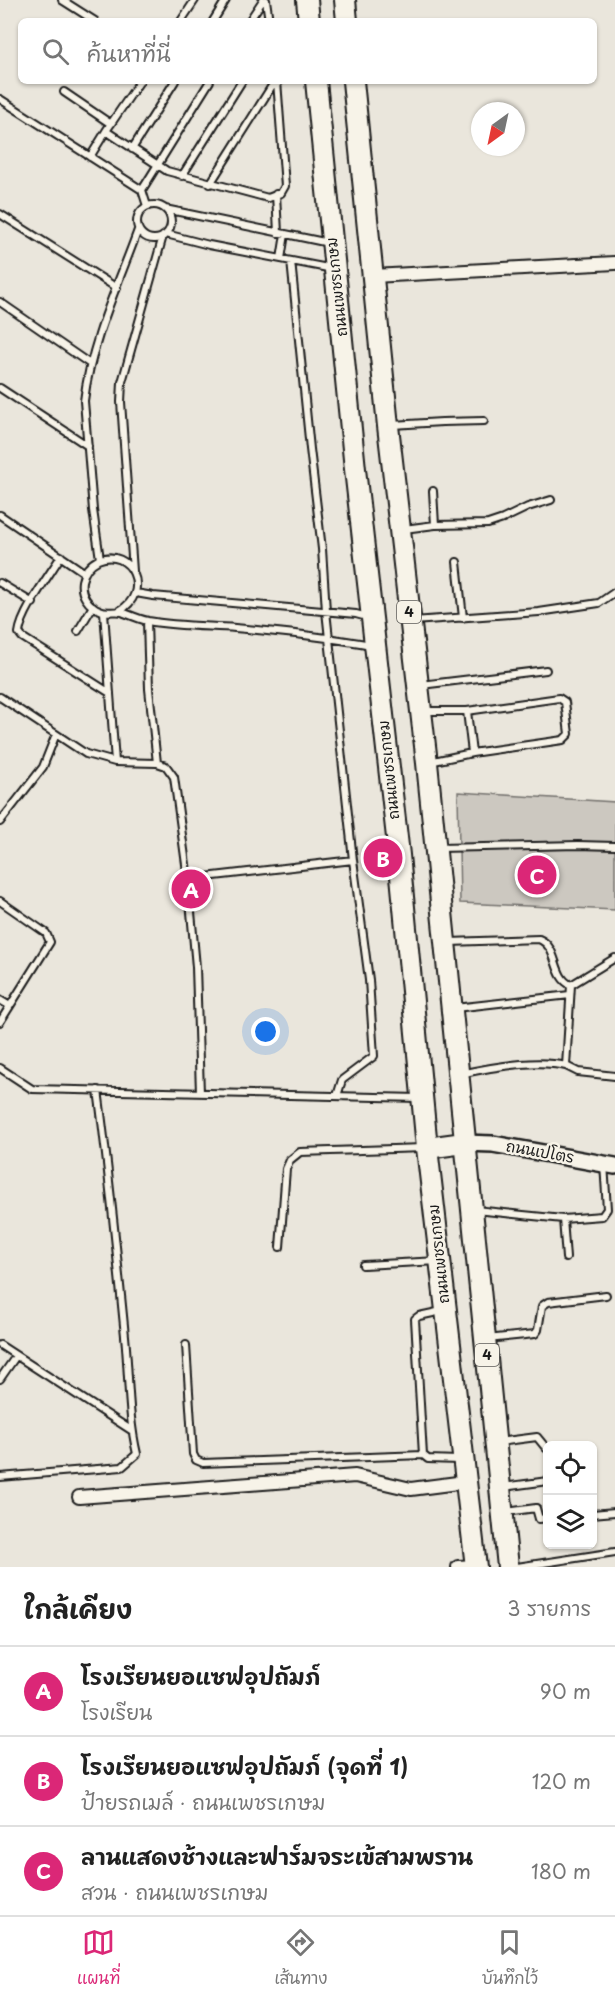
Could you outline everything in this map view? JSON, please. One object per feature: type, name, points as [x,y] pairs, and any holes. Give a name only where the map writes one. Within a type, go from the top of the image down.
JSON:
[{"type":"main road","points":[[307,0],[309,18]]},
{"type":"main road","points":[[345,0],[347,18]]},
{"type":"main road","name":"ถนนเพชรเกษม","points":[[316,84],[355,469],[399,855],[439,1261],[463,1460],[470,1567]]},
{"type":"main road","name":"4","points":[[353,84],[388,426],[427,762],[508,1567]]},
{"type":"main road","points":[[427,1148],[464,1143]]},
{"type":"street","points":[[372,276],[615,263]]},
{"type":"street","name":"ถนนเปโตร","points":[[464,1143],[492,1144],[609,1165]]},
{"type":"street","points":[[79,1497],[355,1476],[411,1489],[465,1482]]},
{"type":"lane","points":[[62,0],[90,18]]},
{"type":"lane","points":[[183,18],[195,0]]},
{"type":"lane","points":[[215,18],[226,0]]},
{"type":"lane","points":[[251,18],[264,0]]},
{"type":"lane","points":[[264,0],[268,18]]},
{"type":"lane","points":[[90,157],[138,84]]},
{"type":"lane","points":[[132,149],[174,84]]},
{"type":"lane","points":[[142,190],[208,84]]},
{"type":"lane","points":[[182,176],[240,84]]},
{"type":"lane","points":[[210,184],[274,84]]},
{"type":"lane","points":[[106,131],[156,166],[167,171],[268,198],[280,193],[285,186],[276,84]]},
{"type":"lane","points":[[64,92],[111,123]]},
{"type":"lane","points":[[0,99],[142,190],[147,206]]},
{"type":"lane","points":[[276,194],[282,233],[281,259]]},
{"type":"lane","points":[[332,244],[165,209],[157,205],[141,209],[136,223],[138,230],[149,239],[165,235],[336,270]]},
{"type":"lane","points":[[119,611],[129,604],[136,592],[122,382],[165,235],[171,224],[171,218],[165,209]]},
{"type":"lane","points":[[0,214],[117,288]]},
{"type":"lane","points":[[100,559],[93,510],[84,401],[90,364],[138,230]]},
{"type":"lane","points":[[291,261],[353,860],[369,980],[374,1056],[342,1080],[337,1096]]},
{"type":"lane","points":[[0,302],[90,364]]},
{"type":"lane","points":[[0,388],[88,446]]},
{"type":"lane","points":[[388,426],[484,421]]},
{"type":"lane","points":[[433,492],[435,525]]},
{"type":"lane","points":[[400,530],[435,525],[488,524],[551,500]]},
{"type":"lane","points":[[0,515],[85,573]]},
{"type":"lane","points":[[62,556],[33,603],[19,633],[111,693]]},
{"type":"lane","points":[[133,572],[124,562],[112,558],[100,559],[85,573],[82,587],[87,601],[104,612],[119,611],[147,621],[330,638],[375,646]]},
{"type":"lane","points":[[457,562],[463,618]]},
{"type":"lane","points":[[0,583],[33,603]]},
{"type":"lane","points":[[136,592],[153,596],[356,614],[372,619]]},
{"type":"lane","points":[[410,621],[539,612],[599,603],[615,592]]},
{"type":"lane","points":[[78,631],[93,606]]},
{"type":"lane","points":[[104,612],[115,762]]},
{"type":"lane","points":[[147,621],[149,689],[157,763]]},
{"type":"lane","points":[[418,686],[546,670]]},
{"type":"lane","points":[[0,697],[86,754],[115,762],[157,763],[166,766],[174,777],[192,907],[200,1093]]},
{"type":"lane","points":[[421,711],[467,711],[559,698],[565,702],[569,734],[563,740],[427,762]]},
{"type":"lane","points":[[467,711],[472,753]]},
{"type":"lane","points":[[0,822],[43,767],[56,734]]},
{"type":"lane","points":[[435,848],[615,846]]},
{"type":"lane","points":[[188,879],[353,860]]},
{"type":"lane","points":[[0,901],[46,933],[50,942],[0,1022]]},
{"type":"lane","points":[[445,942],[539,939],[545,941],[550,947],[562,980],[571,985]]},
{"type":"lane","points":[[566,1066],[571,985],[598,966],[615,958]]},
{"type":"lane","points":[[452,1008],[570,995]]},
{"type":"lane","points":[[0,1000],[10,1006]]},
{"type":"lane","points":[[458,1075],[490,1067],[555,1064],[578,1072],[615,1076]]},
{"type":"lane","points":[[0,1068],[32,1089],[423,1098]]},
{"type":"lane","points":[[0,1477],[122,1467],[137,1454],[131,1430],[127,1349],[110,1175],[98,1090]]},
{"type":"lane","points":[[280,1247],[286,1169],[290,1160],[300,1152],[427,1148]]},
{"type":"lane","points":[[472,1209],[563,1219],[602,1216],[607,1209],[609,1165]]},
{"type":"lane","points":[[563,1219],[566,1258]]},
{"type":"lane","points":[[363,1265],[439,1261]]},
{"type":"lane","points":[[485,1339],[535,1334],[542,1306],[548,1302],[606,1295]]},
{"type":"lane","points":[[423,1455],[415,1319],[419,1316],[445,1311]]},
{"type":"lane","points":[[0,1345],[131,1430]]},
{"type":"lane","points":[[186,1345],[196,1461],[203,1463],[423,1455],[428,1459],[463,1460]]},
{"type":"lane","points":[[0,1379],[16,1356]]},
{"type":"lane","points":[[495,1442],[537,1437],[543,1444]]},
{"type":"lane","points":[[500,1487],[543,1482]]},
{"type":"lane","points":[[503,1512],[536,1508],[538,1519],[543,1518]]},
{"type":"lane","points":[[597,1514],[615,1512]]},
{"type":"lane","points":[[517,1567],[615,1552]]},
{"type":"shaded area","points":[[458,792],[615,802],[615,910],[460,903]]},
{"type":"place","name":"โรงเรียนยอแซฟอุปถัมภ์ (จุดที่ 1)","points":[[383,858]]},
{"type":"place","name":"ลานแสดงช้างและฟาร์มจระเข้สามพราน","points":[[537,875]]},
{"type":"place","name":"โรงเรียนยอแซฟอุปถัมภ์","points":[[191,889]]}]
